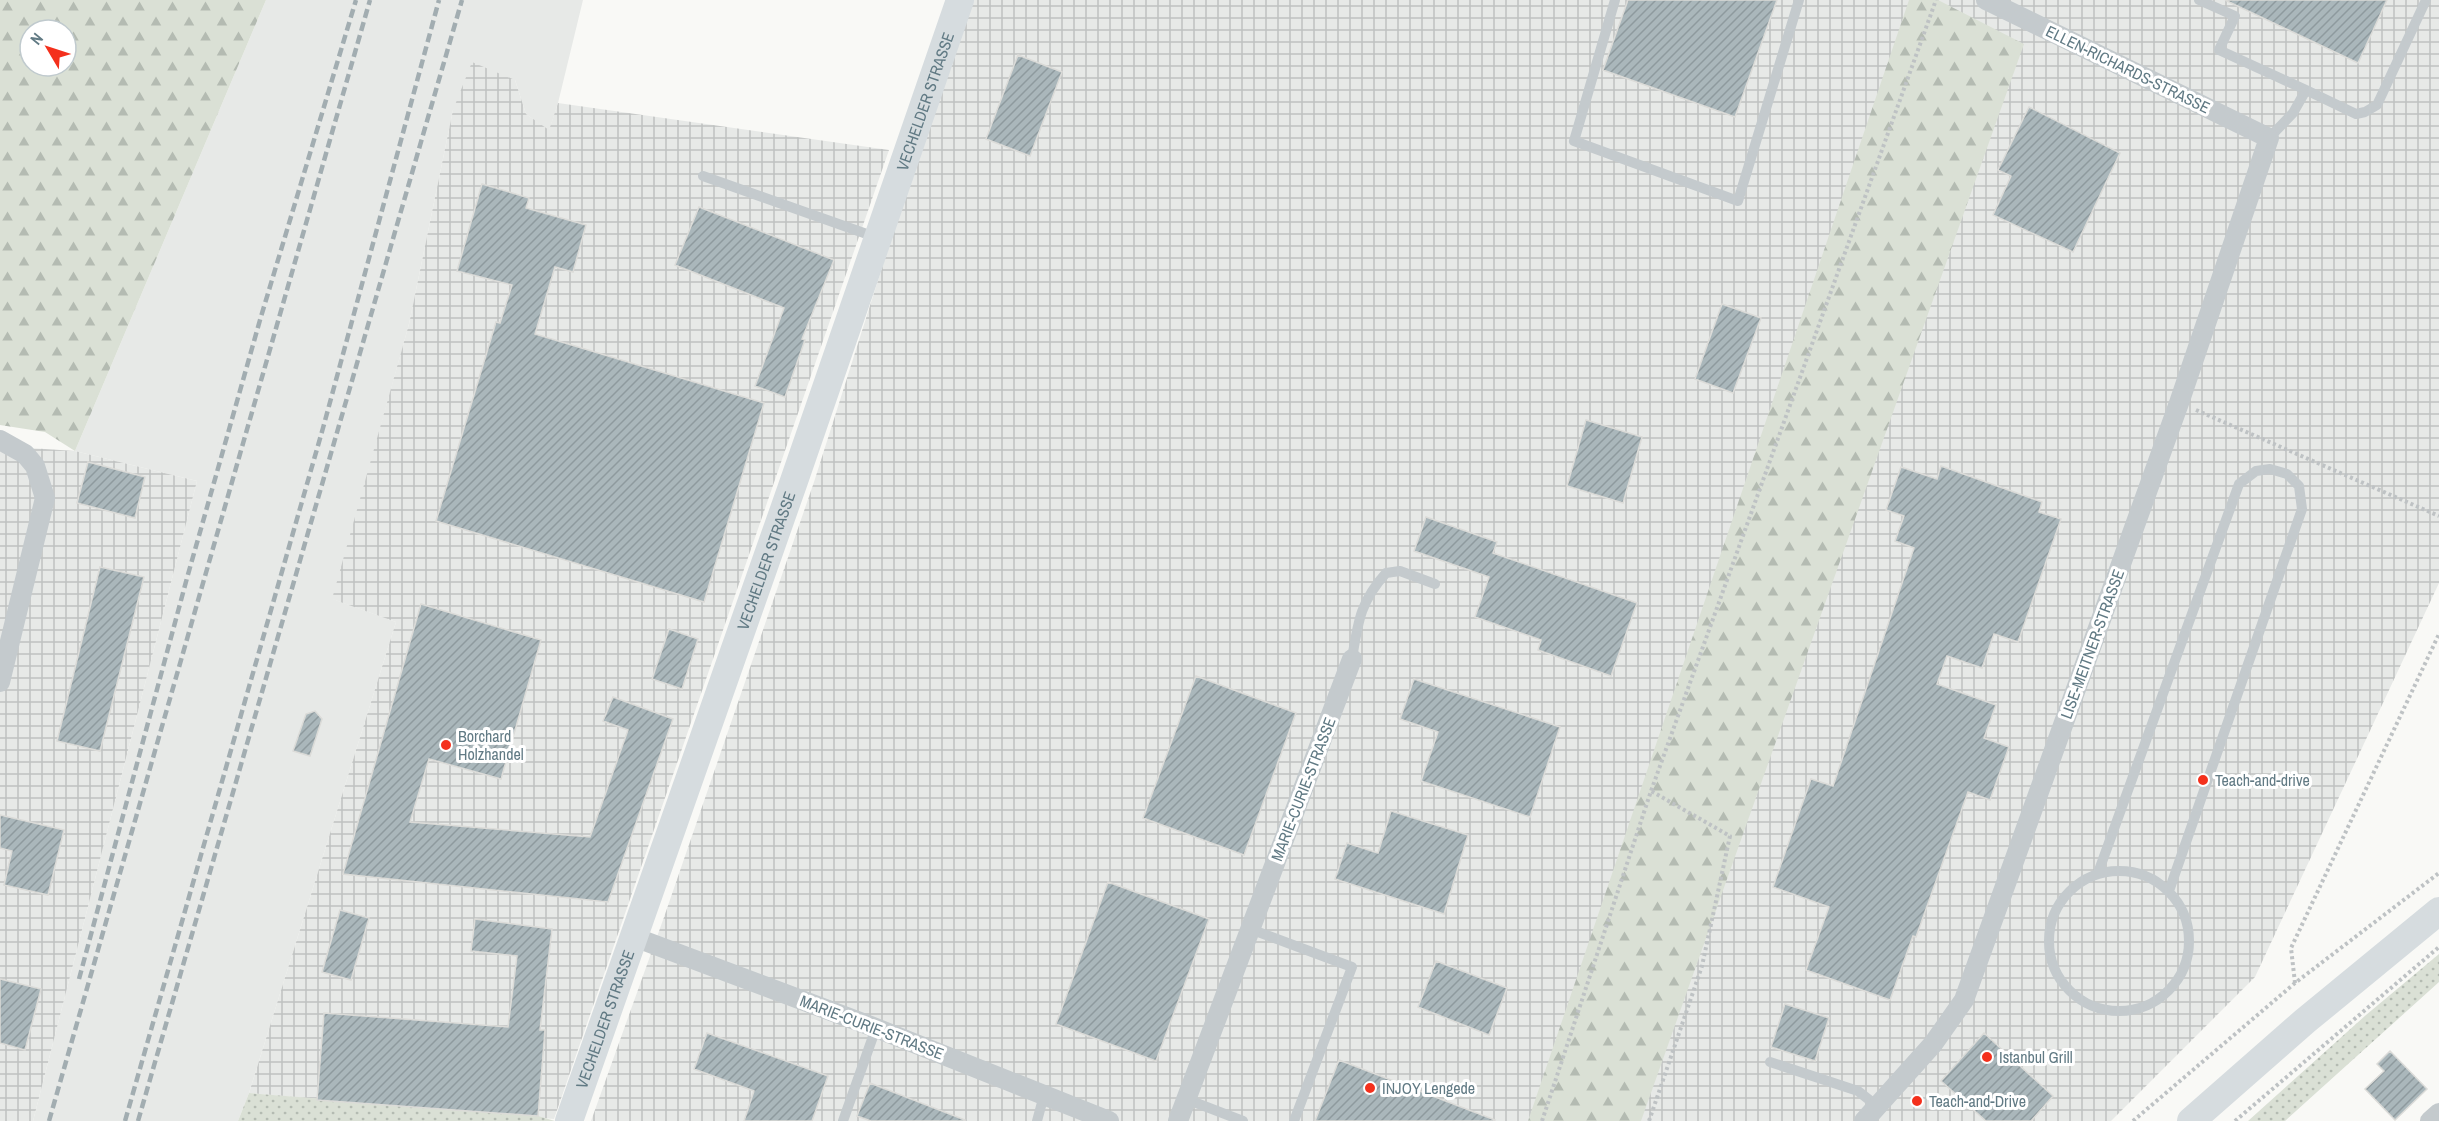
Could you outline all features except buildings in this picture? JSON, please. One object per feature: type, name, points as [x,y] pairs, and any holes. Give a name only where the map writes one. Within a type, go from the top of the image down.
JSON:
[{"type":"main road","name":"VECHELDER STRASSE","points":[[569,1121],[960,0]]},
{"type":"main road","points":[[2191,1121],[2305,1021],[2439,911]]},
{"type":"street","name":"ELLEN-RICHARDS-STRASSE","points":[[1986,0],[2269,138]]},
{"type":"street","name":"LISE-MEITNER-STRASSE","points":[[1870,1114],[1933,1044],[1964,1000],[2179,403],[2269,138]]},
{"type":"street","points":[[0,440],[25,454],[35,466],[45,498],[0,682]]},
{"type":"street","name":"MARIE-CURIE-STRASSE","points":[[1178,1121],[1352,659]]},
{"type":"street","name":"MARIE-CURIE-STRASSE","points":[[634,937],[876,1028],[1109,1121]]},
{"type":"street","points":[[2430,1121],[2439,1113]]},
{"type":"lane","points":[[1615,0],[1574,141],[1738,201],[1799,0]]},
{"type":"lane","points":[[2199,0],[2235,16],[2219,50],[2356,114],[2378,105],[2426,0]]},
{"type":"lane","points":[[2269,138],[2293,113],[2306,90]]},
{"type":"lane","points":[[703,176],[878,238]]},
{"type":"lane","points":[[2098,873],[2239,484],[2256,471],[2270,469],[2287,474],[2299,486],[2302,509],[2169,891]]},
{"type":"lane","points":[[1352,659],[1361,611],[1368,595],[1386,573],[1400,571],[1435,584]]},
{"type":"lane","points":[[2136,872],[2154,880],[2169,891],[2182,910],[2189,931],[2188,954],[2181,975],[2167,993],[2148,1006],[2126,1012],[2103,1010],[2082,1002],[2065,988],[2048,945],[2050,922],[2061,901],[2077,884],[2098,873],[2136,872]]},
{"type":"lane","points":[[1250,929],[1352,967],[1293,1121]]},
{"type":"lane","points":[[843,1121],[876,1028]]},
{"type":"lane","points":[[1770,1062],[1858,1091],[1870,1114]]},
{"type":"lane","points":[[1036,1121],[1044,1095]]},
{"type":"lane","points":[[1186,1099],[1243,1121]]},
{"type":"path","points":[[1542,1121],[1651,791],[1936,0]]},
{"type":"path","points":[[2179,403],[2439,516]]},
{"type":"path","points":[[2295,983],[2291,948],[2439,634]]},
{"type":"path","points":[[1648,1121],[1702,966],[1730,836],[1651,791]]},
{"type":"path","points":[[2133,1121],[2295,983],[2439,873]]},
{"type":"path","points":[[2235,1121],[2439,947]]},
{"type":"shaded area","points":[[266,0],[583,0],[549,131],[526,114],[515,80],[453,110],[409,324],[333,599],[396,622],[249,1093],[238,1121],[33,1121],[197,481],[75,451]]},
{"type":"shaded area","points":[[967,0],[2439,0],[2439,583],[2255,977],[2111,1121],[591,1121],[814,482]]},
{"type":"shaded area","points":[[472,62],[515,80],[526,114],[549,130],[558,103],[889,150],[554,1119],[249,1093],[396,622],[332,599],[409,324],[453,110]]},
{"type":"shaded area","points":[[0,446],[75,451],[197,481],[33,1121],[0,1121]]},
{"type":"green space","points":[[0,0],[266,0],[75,451],[45,432],[0,425]]},
{"type":"green space","points":[[1909,0],[1938,0],[2024,44],[1641,1121],[1528,1121]]},
{"type":"green space","points":[[2439,954],[2439,982],[2285,1121],[2248,1121],[2366,1015]]},
{"type":"green space","points":[[249,1093],[538,1116],[555,1121],[238,1121]]},
{"type":"railway","points":[[79,979],[187,578],[260,320],[356,0]]},
{"type":"railway","points":[[49,1121],[370,0]]},
{"type":"railway","points":[[125,1121],[323,428],[439,0]]},
{"type":"railway","points":[[138,1121],[462,0]]},
{"type":"place","name":"Borchard Holzhandel","points":[[446,745]]},
{"type":"place","name":"Teach-and-drive","points":[[2203,780]]},
{"type":"place","name":"Istanbul Grill","points":[[1987,1057]]},
{"type":"place","name":"INJOY Lengede","points":[[1370,1088]]},
{"type":"place","name":"Teach-and-Drive","points":[[1917,1101]]}]
